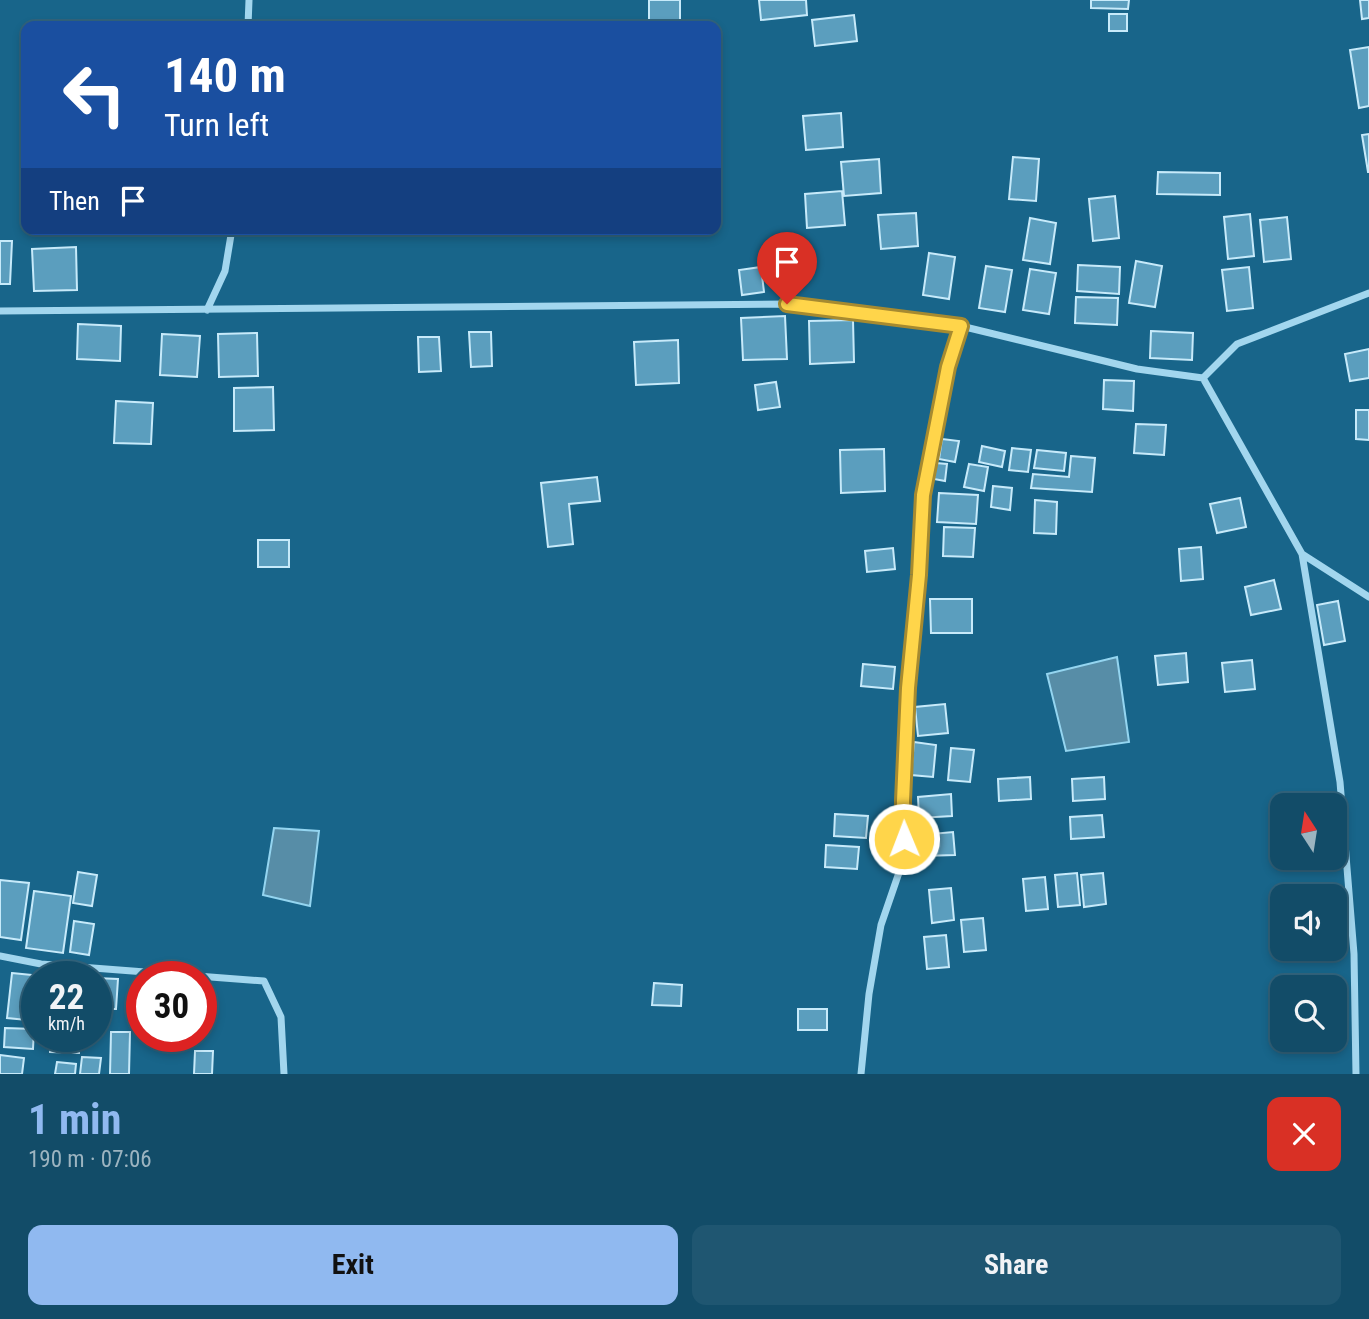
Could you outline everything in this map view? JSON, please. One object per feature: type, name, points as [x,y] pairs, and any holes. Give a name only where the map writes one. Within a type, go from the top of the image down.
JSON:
[{"type":"street","points":[[248,21],[249,0]]},
{"type":"street","points":[[207,310],[225,271],[231,235]]},
{"type":"street","points":[[1203,378],[1237,344],[1369,293]]},
{"type":"street","points":[[0,311],[787,304],[961,326],[1137,369],[1203,378]]},
{"type":"street","points":[[861,1074],[869,994],[881,925],[904,858],[903,801],[908,688],[919,575],[923,495],[948,367],[961,326]]},
{"type":"street","points":[[1203,378],[1302,554],[1340,782],[1354,954],[1356,1074]]},
{"type":"street","points":[[1302,554],[1369,597]]},
{"type":"street","points":[[0,956],[41,964],[264,981],[281,1017],[284,1074]]},
{"type":"water","points":[[1117,657],[1129,742],[1066,751],[1047,674]]},
{"type":"water","points":[[274,828],[319,831],[310,906],[263,895]]},
{"type":"building","points":[[649,0],[680,0],[680,21],[649,21]]},
{"type":"building","points":[[759,0],[806,0],[807,15],[761,20]]},
{"type":"building","points":[[1091,0],[1129,0],[1128,9],[1091,8]]},
{"type":"building","points":[[1360,0],[1369,0],[1369,18],[1362,19]]},
{"type":"building","points":[[1109,14],[1127,14],[1127,31],[1109,31]]},
{"type":"building","points":[[854,15],[857,41],[815,46],[812,20]]},
{"type":"building","points":[[1369,47],[1369,106],[1359,108],[1350,50]]},
{"type":"building","points":[[841,113],[843,147],[806,150],[803,116]]},
{"type":"building","points":[[1369,134],[1369,172],[1368,172],[1362,135]]},
{"type":"building","points":[[1013,157],[1039,159],[1036,201],[1009,199]]},
{"type":"building","points":[[879,159],[881,193],[844,196],[841,162]]},
{"type":"building","points":[[1158,172],[1220,173],[1220,195],[1157,194]]},
{"type":"building","points":[[842,191],[845,225],[807,228],[805,194]]},
{"type":"building","points":[[1115,196],[1119,238],[1093,241],[1089,199]]},
{"type":"building","points":[[916,213],[918,246],[881,249],[878,215]]},
{"type":"building","points":[[1250,214],[1254,256],[1228,259],[1224,217]]},
{"type":"building","points":[[1287,217],[1291,259],[1264,262],[1260,220]]},
{"type":"building","points":[[1030,218],[1056,223],[1050,264],[1023,260]]},
{"type":"building","points":[[0,241],[12,241],[10,284],[0,284]]},
{"type":"building","points":[[76,247],[77,290],[34,291],[32,249]]},
{"type":"building","points":[[929,253],[955,257],[949,299],[923,295]]},
{"type":"building","points":[[1136,261],[1162,266],[1155,307],[1129,303]]},
{"type":"building","points":[[1078,265],[1120,267],[1119,294],[1077,291]]},
{"type":"building","points":[[986,266],[1012,270],[1005,312],[979,308]]},
{"type":"building","points":[[761,267],[764,292],[742,295],[739,270]]},
{"type":"building","points":[[1249,267],[1253,308],[1227,311],[1222,270]]},
{"type":"building","points":[[1030,269],[1056,273],[1049,314],[1023,310]]},
{"type":"building","points":[[1076,297],[1118,298],[1117,325],[1075,323]]},
{"type":"building","points":[[785,316],[787,359],[743,360],[741,318]]},
{"type":"building","points":[[853,320],[854,362],[810,364],[809,321]]},
{"type":"building","points":[[78,324],[121,326],[120,361],[77,359]]},
{"type":"building","points":[[1151,331],[1193,333],[1192,360],[1150,358]]},
{"type":"building","points":[[469,332],[491,332],[492,366],[471,367]]},
{"type":"building","points":[[257,333],[258,376],[219,377],[218,334]]},
{"type":"building","points":[[162,334],[200,336],[197,377],[160,375]]},
{"type":"building","points":[[418,337],[439,337],[441,371],[419,372]]},
{"type":"building","points":[[678,340],[679,383],[636,385],[634,342]]},
{"type":"building","points":[[1369,349],[1369,378],[1350,381],[1345,354]]},
{"type":"building","points":[[1104,380],[1134,381],[1133,411],[1103,409]]},
{"type":"building","points":[[776,382],[780,407],[758,410],[755,385]]},
{"type":"building","points":[[273,387],[274,430],[234,431],[234,388]]},
{"type":"building","points":[[116,401],[153,403],[151,444],[114,443]]},
{"type":"building","points":[[1356,410],[1369,410],[1369,440],[1356,439]]},
{"type":"building","points":[[1136,424],[1166,425],[1164,455],[1134,453]]},
{"type":"building","points":[[942,439],[959,441],[955,462],[939,459]]},
{"type":"building","points":[[982,446],[1005,451],[1002,467],[979,462]]},
{"type":"building","points":[[1012,448],[1031,450],[1028,472],[1009,470]]},
{"type":"building","points":[[884,449],[885,491],[841,493],[840,450]]},
{"type":"building","points":[[1037,450],[1066,453],[1064,471],[1034,468]]},
{"type":"building","points":[[1071,456],[1095,458],[1092,492],[1031,488],[1033,474],[1069,477]]},
{"type":"building","points":[[936,463],[947,464],[945,481],[934,479]]},
{"type":"building","points":[[969,464],[988,467],[984,491],[964,487]]},
{"type":"building","points":[[597,477],[600,501],[569,504],[573,544],[548,547],[541,483]]},
{"type":"building","points":[[993,486],[1012,488],[1010,510],[991,507]]},
{"type":"building","points":[[939,493],[978,495],[976,524],[937,522]]},
{"type":"building","points":[[1240,498],[1246,527],[1217,533],[1210,504]]},
{"type":"building","points":[[1035,500],[1057,502],[1056,534],[1034,533]]},
{"type":"building","points":[[944,527],[975,528],[973,557],[943,556]]},
{"type":"building","points":[[258,540],[289,540],[289,567],[258,567]]},
{"type":"building","points":[[1201,547],[1203,579],[1181,581],[1179,549]]},
{"type":"building","points":[[893,548],[895,569],[867,572],[865,551]]},
{"type":"building","points":[[1274,580],[1281,609],[1251,615],[1245,587]]},
{"type":"building","points":[[930,599],[972,599],[972,633],[931,633]]},
{"type":"building","points":[[1338,601],[1345,641],[1324,645],[1317,605]]},
{"type":"building","points":[[1186,653],[1188,682],[1158,685],[1155,656]]},
{"type":"building","points":[[1252,660],[1255,689],[1225,692],[1222,663]]},
{"type":"building","points":[[863,664],[895,667],[893,689],[861,686]]},
{"type":"building","points":[[945,704],[948,733],[918,736],[915,707]]},
{"type":"building","points":[[914,742],[936,745],[933,777],[911,775]]},
{"type":"building","points":[[951,748],[974,750],[970,782],[948,780]]},
{"type":"building","points":[[1030,777],[1031,799],[999,801],[998,779]]},
{"type":"building","points":[[1104,777],[1105,799],[1073,801],[1072,779]]},
{"type":"building","points":[[951,794],[952,816],[919,818],[918,797]]},
{"type":"building","points":[[835,814],[868,816],[866,838],[834,836]]},
{"type":"building","points":[[1102,815],[1104,837],[1071,839],[1070,817]]},
{"type":"building","points":[[953,832],[955,855],[922,856],[921,835]]},
{"type":"building","points":[[826,845],[859,847],[857,869],[825,867]]},
{"type":"building","points":[[78,872],[97,875],[92,906],[73,903]]},
{"type":"building","points":[[1077,873],[1080,905],[1058,907],[1055,875]]},
{"type":"building","points":[[1103,873],[1106,904],[1084,907],[1081,875]]},
{"type":"building","points":[[1045,877],[1048,909],[1026,911],[1023,879]]},
{"type":"building","points":[[0,880],[29,883],[21,940],[0,937]]},
{"type":"building","points":[[951,888],[954,920],[932,923],[929,890]]},
{"type":"building","points":[[34,891],[71,896],[63,953],[26,948]]},
{"type":"building","points":[[983,918],[986,950],[964,952],[961,920]]},
{"type":"building","points":[[74,921],[94,924],[89,955],[70,952]]},
{"type":"building","points":[[946,935],[949,967],[927,969],[924,937]]},
{"type":"building","points":[[12,973],[21,974],[21,1019],[7,1018]]},
{"type":"building","points":[[112,979],[118,979],[116,1009],[112,1009]]},
{"type":"building","points":[[654,983],[682,985],[681,1006],[652,1005]]},
{"type":"building","points":[[798,1009],[827,1009],[827,1030],[798,1030]]},
{"type":"building","points":[[5,1028],[21,1029],[21,1048],[4,1047]]},
{"type":"building","points":[[112,1032],[126,1032],[129,1074],[110,1074]]},
{"type":"building","points":[[195,1052],[213,1052],[212,1074],[194,1074]]},
{"type":"building","points":[[0,1055],[24,1058],[22,1074],[0,1074]]},
{"type":"building","points":[[82,1057],[101,1058],[99,1074],[80,1074]]},
{"type":"building","points":[[57,1062],[76,1064],[75,1074],[55,1074]]},
{"type":"route","points":[[787,304],[961,326],[948,367],[923,495],[919,575],[908,688],[904,839]]}]
